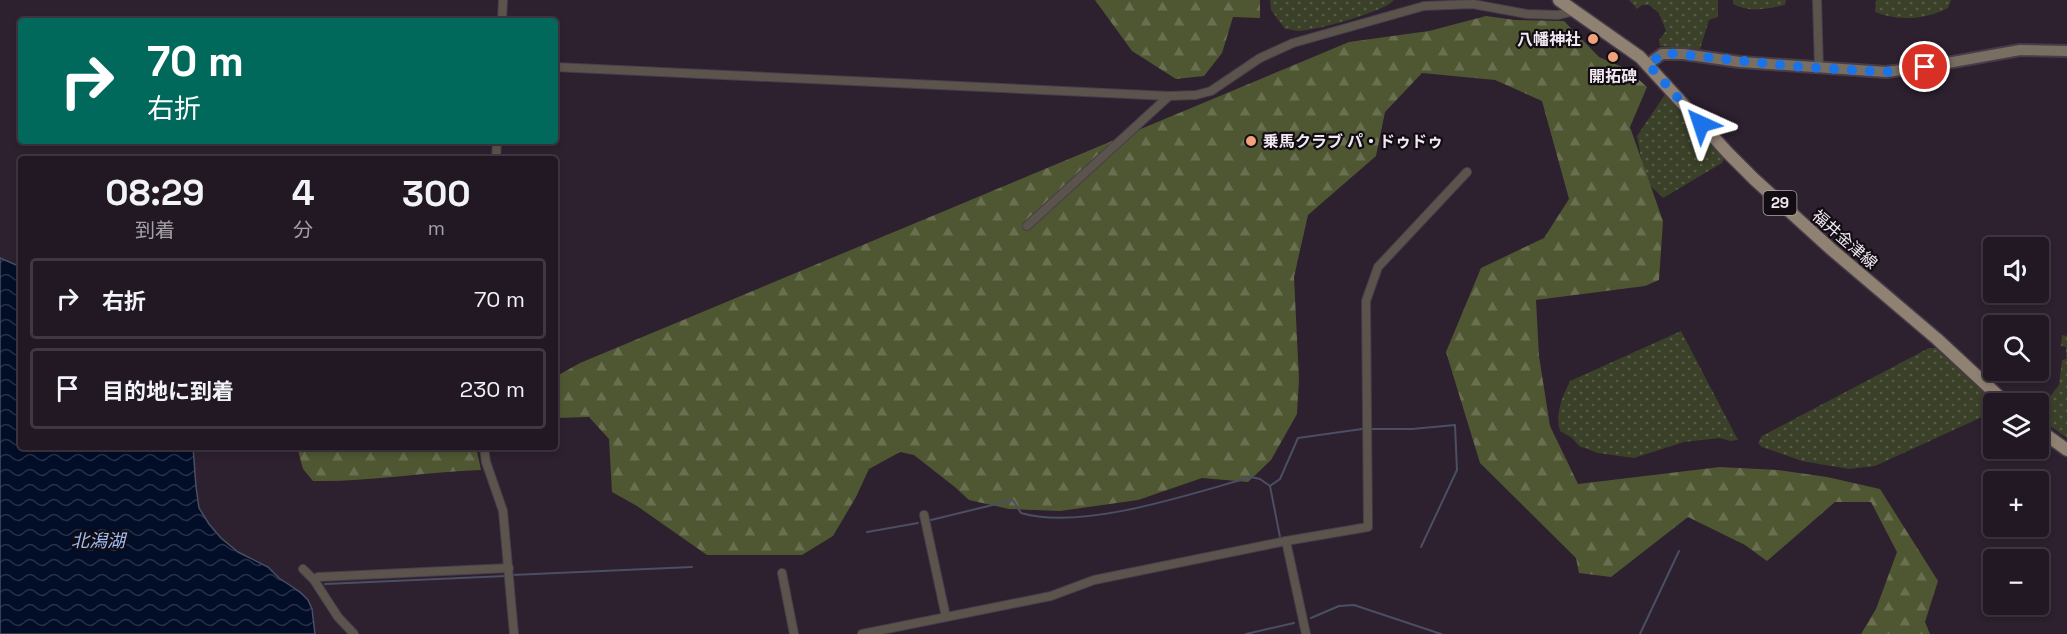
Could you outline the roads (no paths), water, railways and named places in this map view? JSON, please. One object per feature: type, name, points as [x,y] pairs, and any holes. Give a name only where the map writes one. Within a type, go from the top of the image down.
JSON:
[{"type":"main road","name":"福井金津線","points":[[1559,0],[1648,64],[1728,153],[1754,178],[1995,393]]},
{"type":"main road","points":[[2049,437],[2067,450]]},
{"type":"street","points":[[502,18],[503,0]]},
{"type":"street","points":[[1817,0],[1819,68]]},
{"type":"street","points":[[558,67],[1169,96],[1196,95],[1211,91],[1260,58],[1293,43],[1424,6],[1473,4],[1527,15],[1558,15],[1575,11]]},
{"type":"street","points":[[1648,64],[1665,53],[1886,72],[2020,50],[2067,51]]},
{"type":"street","points":[[1027,226],[1169,96]]},
{"type":"street","points":[[862,634],[1051,596],[1094,580],[1368,526],[1366,301],[1378,267],[1467,171]]},
{"type":"street","points":[[484,450],[486,462],[503,511],[514,634]]},
{"type":"street","points":[[924,515],[946,617]]},
{"type":"street","points":[[1286,541],[1306,634]]},
{"type":"street","points":[[315,580],[318,578],[509,568]]},
{"type":"street","points":[[303,569],[315,580],[338,617],[354,634]]},
{"type":"street","points":[[782,573],[794,634]]},
{"type":"water","name":"北潟湖","points":[[0,258],[18,266],[18,450],[193,450],[199,508],[209,524],[238,552],[268,567],[308,600],[312,609],[315,634],[0,634]]},
{"type":"waterway","points":[[1372,429],[1412,429],[1455,425],[1457,470],[1421,547]]},
{"type":"waterway","points":[[931,520],[1013,500],[1021,513],[1046,517],[1074,517],[1104,514],[1168,501],[1251,477],[1260,479],[1270,486],[1280,479],[1298,438],[1362,429]]},
{"type":"waterway","points":[[1270,486],[1280,537]]},
{"type":"waterway","points":[[867,532],[918,523]]},
{"type":"waterway","points":[[1640,634],[1679,551]]},
{"type":"waterway","points":[[512,575],[692,567]]},
{"type":"waterway","points":[[325,584],[506,576]]},
{"type":"waterway","points":[[1311,618],[1339,606],[1354,605],[1441,634]]},
{"type":"waterway","points":[[1246,634],[1294,623]]},
{"type":"place","name":"八幡神社","points":[[1593,39]]},
{"type":"place","name":"開拓碑","points":[[1613,57]]},
{"type":"place","name":"乗馬クラブ パ・ドゥドゥ","points":[[1251,141]]}]
